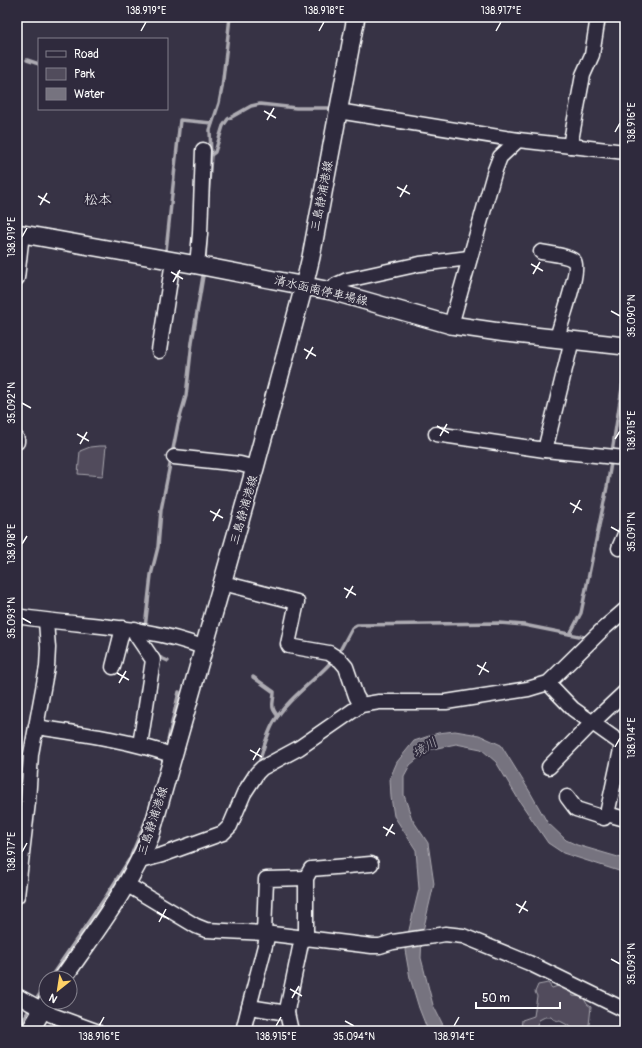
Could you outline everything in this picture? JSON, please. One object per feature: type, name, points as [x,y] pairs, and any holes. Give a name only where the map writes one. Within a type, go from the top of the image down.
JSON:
[{"type":"main road","name":"三島静浦港線","points":[[68,970],[126,884],[140,861],[150,838],[205,648],[304,286],[311,257],[356,17]]},
{"type":"main road","name":"清水函南停車場線","points":[[19,233],[331,291],[451,325],[506,334],[625,346]]},
{"type":"main road","points":[[30,1031],[42,1010]]},
{"type":"street","points":[[570,146],[574,117],[583,75],[592,55],[598,17]]},
{"type":"street","points":[[338,111],[518,140],[625,152]]},
{"type":"street","points":[[451,325],[494,170],[500,157],[518,140]]},
{"type":"street","points":[[197,265],[200,234],[203,150]]},
{"type":"street","points":[[17,278],[19,233]]},
{"type":"street","points":[[541,252],[573,259],[575,263],[573,282],[567,309],[558,330],[565,340],[545,450]]},
{"type":"street","points":[[331,291],[336,285],[347,280],[413,266],[469,258]]},
{"type":"street","points":[[159,351],[173,261]]},
{"type":"street","points":[[436,434],[545,450],[625,458]]},
{"type":"street","points":[[174,457],[240,464],[255,468]]},
{"type":"street","points":[[619,548],[625,534]]},
{"type":"street","points":[[223,583],[297,602],[288,644],[289,646],[329,654],[340,660],[346,667],[356,696],[361,705]]},
{"type":"street","points":[[140,861],[162,855],[223,833],[230,826],[244,794],[257,773],[262,768],[299,748],[361,705],[379,702],[446,702],[528,689],[548,683],[603,629],[625,610]]},
{"type":"street","points":[[17,616],[46,621],[129,628],[168,636],[205,648]]},
{"type":"street","points":[[17,896],[22,801],[47,667],[48,648],[46,621]]},
{"type":"street","points":[[113,667],[129,628]]},
{"type":"street","points":[[129,628],[136,635],[153,660],[140,745]]},
{"type":"street","points":[[548,683],[573,709],[624,746],[607,814],[604,818],[576,809],[568,797]]},
{"type":"street","points":[[549,768],[592,723],[625,692]]},
{"type":"street","points":[[36,727],[84,734],[140,745],[174,756]]},
{"type":"street","points":[[607,814],[625,819]]},
{"type":"street","points":[[292,1031],[287,1013],[291,984],[304,938],[306,878],[311,869],[371,864]]},
{"type":"street","points":[[243,1031],[266,934],[266,879],[306,878]]},
{"type":"street","points":[[126,884],[196,926],[206,930],[266,934],[372,946],[380,946],[445,934],[463,936],[529,963],[625,1010]]},
{"type":"street","points":[[17,996],[38,1004]]},
{"type":"street","points":[[249,1008],[287,1013]]},
{"type":"street","points":[[52,1010],[96,1031]]},
{"type":"green space","points":[[106,446],[103,476],[78,474],[80,451],[90,447]]},
{"type":"green space","points":[[548,983],[552,988],[558,986],[569,990],[573,996],[583,997],[587,1004],[591,1007],[589,1025],[583,1031],[575,1029],[551,1017],[545,1017],[539,1020],[535,1031],[521,1031],[522,1020],[534,1016],[537,996],[535,992],[538,985]]},
{"type":"water","name":"境川","points":[[455,731],[479,735],[501,745],[547,822],[566,840],[577,845],[625,859],[625,873],[563,853],[548,843],[520,802],[496,762],[481,749],[456,744],[428,750],[410,765],[404,776],[404,795],[412,819],[428,843],[434,884],[422,935],[421,958],[433,1005],[446,1031],[428,1031],[410,978],[405,950],[419,889],[416,850],[394,816],[390,778],[397,762],[414,741],[438,733]]},
{"type":"waterway","points":[[208,196],[211,155],[210,130],[219,103],[222,88],[230,17]]},
{"type":"waterway","points":[[27,60],[38,64]]},
{"type":"waterway","points":[[211,155],[215,152],[223,126],[228,119],[251,106],[260,104],[296,108],[331,108]]},
{"type":"waterway","points":[[166,251],[180,120],[212,123]]},
{"type":"waterway","points":[[205,262],[206,238]]},
{"type":"waterway","points":[[145,628],[151,575],[158,547],[161,510],[178,424],[186,396],[192,342],[204,270]]},
{"type":"waterway","points":[[612,452],[625,369]]},
{"type":"waterway","points":[[570,634],[581,613],[611,463]]},
{"type":"waterway","points":[[338,654],[352,628],[357,625],[500,623],[524,625],[584,637]]},
{"type":"waterway","points":[[156,653],[159,657],[168,661]]},
{"type":"waterway","points":[[259,763],[269,732],[280,713],[294,697],[334,659]]},
{"type":"waterway","points":[[253,677],[274,692],[273,707],[278,716]]},
{"type":"waterway","points":[[166,750],[179,692]]},
{"type":"waterway","points":[[131,856],[147,818]]},
{"type":"waterway","points":[[55,970],[133,855]]},
{"type":"waterway","points":[[35,1002],[38,997]]},
{"type":"waterway","points":[[17,1030],[31,1007]]},
{"type":"district","name":"松本","points":[[98,199]]}]
